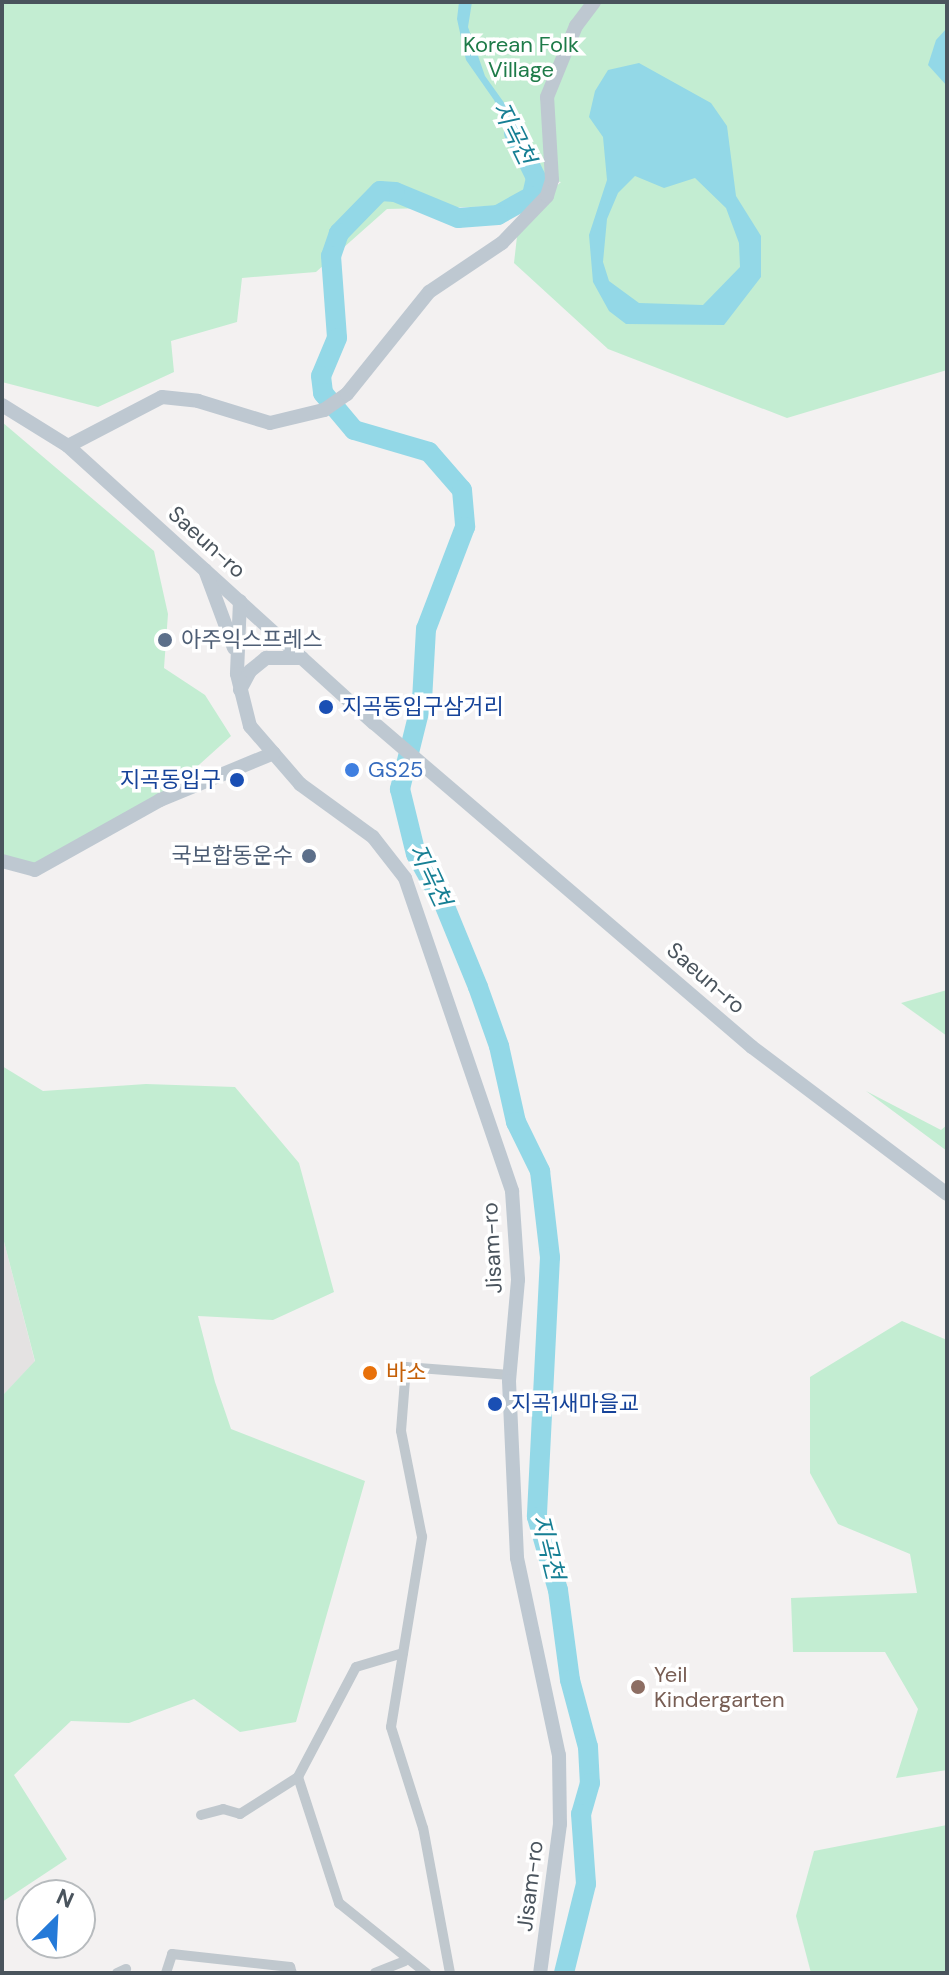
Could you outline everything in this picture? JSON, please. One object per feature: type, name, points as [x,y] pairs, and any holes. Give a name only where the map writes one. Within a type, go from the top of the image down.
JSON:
[{"type":"street","points":[[68,446],[162,397],[198,401],[270,423],[324,410],[368,373],[429,292],[502,243],[547,196],[552,180],[547,97],[576,26],[594,2]]},
{"type":"street","name":"Saeun-ro","points":[[2,405],[68,446],[374,723],[752,1047],[947,1194]]},
{"type":"street","points":[[205,570],[236,651]]},
{"type":"street","name":"Jisam-ro","points":[[240,601],[236,651],[239,690],[250,726],[300,784],[373,837],[405,878],[421,913],[512,1191],[518,1280],[510,1375],[517,1558],[547,1681],[559,1755],[560,1824],[540,1973]]},
{"type":"street","points":[[239,690],[250,671],[266,658],[302,658]]},
{"type":"street","points":[[2,861],[35,870],[160,800],[274,753]]},
{"type":"street","points":[[450,1973],[423,1828],[391,1727],[422,1537],[401,1431],[406,1367],[510,1375]]},
{"type":"street","points":[[201,1815],[223,1809],[240,1814],[298,1777],[356,1667],[403,1653]]},
{"type":"street","points":[[298,1777],[339,1903],[405,1961],[426,1973]]},
{"type":"street","points":[[166,1973],[172,1954],[290,1967],[292,1973]]},
{"type":"street","points":[[375,1973],[405,1961]]},
{"type":"shaded area","points":[[2,1234],[35,1362],[2,1396]]},
{"type":"green space","name":"Korean Folk Village","points":[[2,2],[947,2],[947,370],[787,418],[608,349],[514,263],[519,219],[561,182],[542,179],[534,158],[522,148],[536,178],[514,206],[387,209],[316,272],[242,278],[237,322],[171,341],[174,372],[98,407],[2,382]]},
{"type":"green space","points":[[2,422],[154,551],[168,614],[164,668],[205,695],[231,736],[160,800],[35,870],[2,856]]},
{"type":"green space","points":[[947,990],[947,1036],[901,1003]]},
{"type":"green space","points":[[2,1066],[43,1091],[146,1084],[235,1087],[299,1163],[334,1292],[273,1320],[198,1316],[215,1382],[231,1429],[365,1481],[296,1722],[240,1732],[194,1699],[129,1723],[71,1721],[14,1775],[67,1859],[37,1879],[16,1879],[16,1893],[2,1902],[2,1396],[35,1361],[2,1234]]},
{"type":"green space","points":[[866,1091],[941,1130],[947,1125],[947,1151]]},
{"type":"green space","points":[[902,1321],[947,1340],[947,1770],[896,1778],[918,1709],[885,1652],[793,1652],[791,1598],[917,1593],[910,1554],[838,1524],[810,1473],[810,1377]]},
{"type":"green space","points":[[947,1825],[947,1973],[811,1973],[796,1916],[814,1851]]},
{"type":"water","points":[[459,2],[472,2],[468,27],[485,76],[510,111],[529,159],[518,150],[494,100],[466,60],[457,19]]},
{"type":"water","points":[[947,28],[947,86],[928,65],[936,40]]},
{"type":"water","points":[[639,63],[711,103],[727,126],[736,196],[761,236],[761,277],[724,325],[626,324],[609,311],[593,282],[589,235],[607,180],[603,137],[589,117],[595,91],[608,70]],"holes":[[[635,176],[664,188],[695,178],[726,208],[739,243],[740,267],[703,305],[639,303],[609,281],[603,262],[607,219],[618,193]]]},
{"type":"waterway","name":"지곡천","points":[[514,133],[536,178],[532,196],[498,215],[458,218],[395,192],[380,191],[339,233],[331,256],[337,338],[321,376],[323,393],[354,430],[429,452],[462,490],[465,527],[426,629],[422,700],[400,789],[416,854],[444,904],[478,987],[499,1046],[516,1122],[540,1171],[550,1257],[537,1517],[558,1590],[570,1680],[588,1747],[590,1783],[581,1814],[586,1884],[564,1973]]},
{"type":"place","name":"아주익스프레스","points":[[165,640]]},
{"type":"place","name":"지곡동입구삼거리","points":[[326,707]]},
{"type":"place","name":"GS25","points":[[352,770]]},
{"type":"place","name":"지곡동입구","points":[[237,780]]},
{"type":"place","name":"국보합동운수","points":[[309,856]]},
{"type":"place","name":"바소","points":[[370,1373]]},
{"type":"place","name":"지곡1새마을교","points":[[495,1404]]},
{"type":"place","name":"Yeil Kindergarten","points":[[638,1687]]}]
